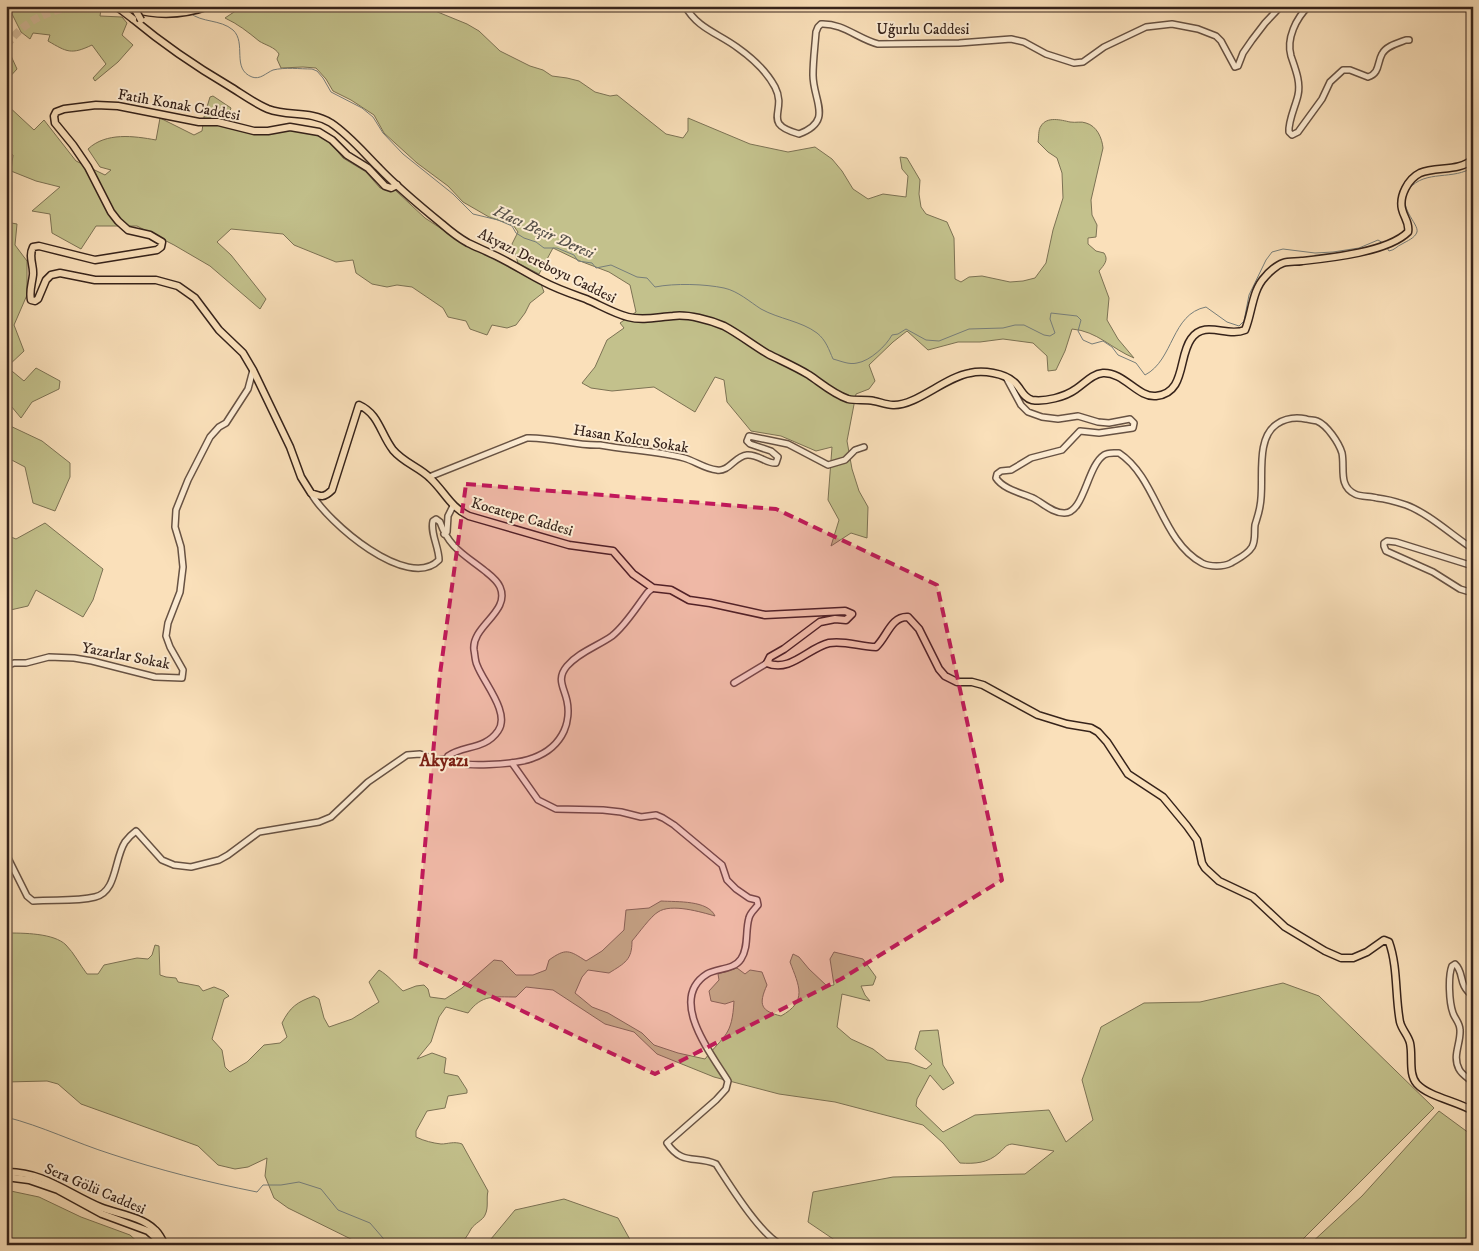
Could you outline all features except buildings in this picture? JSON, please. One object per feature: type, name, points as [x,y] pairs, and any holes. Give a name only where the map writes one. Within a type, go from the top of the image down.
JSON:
[{"type":"highway","points":[[102,6],[129,7]]},
{"type":"main road","points":[[116,6],[154,36]]},
{"type":"main road","points":[[129,7],[155,14],[175,14],[209,7]]},
{"type":"main road","points":[[129,7],[154,36]]},
{"type":"main road","name":"Akyazı Dereboyu Caddesi","points":[[154,36],[197,68],[265,108],[278,113],[303,113],[324,119],[343,131],[417,204],[468,243],[494,254],[546,284],[614,313],[632,319],[678,315],[724,326],[811,377],[824,387],[849,399],[870,400],[890,406],[902,404],[971,372],[996,374],[1005,377]]},
{"type":"main road","name":"Fatih Konak Caddesi","points":[[311,493],[301,477],[290,447],[253,370],[243,354],[219,330],[196,298],[178,286],[166,282],[147,279],[95,280],[60,273],[51,275],[46,280],[38,299],[35,301],[31,300],[30,291],[33,273],[30,254],[33,248],[39,246],[95,260],[103,260],[156,250],[161,247],[162,242],[150,235],[128,230],[118,221],[111,212],[88,167],[55,122],[54,116],[56,112],[64,109],[96,105],[118,106],[199,122],[218,122],[254,131],[268,132],[290,127],[319,132],[332,140],[347,155],[368,168],[385,186],[391,188],[396,185]]},
{"type":"main road","points":[[1005,377],[1014,381],[1027,398],[1036,400],[1066,395],[1100,373],[1121,378],[1147,396],[1166,393],[1179,379],[1186,348],[1192,337],[1201,330],[1211,328],[1238,333],[1245,330],[1250,318],[1257,288],[1264,277],[1273,269],[1283,263],[1346,255],[1395,242],[1408,232],[1408,224],[1402,208],[1402,201],[1406,187],[1412,180],[1420,173],[1463,165],[1473,159]]},
{"type":"main road","name":"Kocatepe Caddesi","points":[[311,493],[322,497],[332,490],[359,405],[367,408],[374,415],[393,449],[402,460],[429,477],[459,511],[469,516],[560,543],[613,551],[633,574],[653,588]]},
{"type":"main road","points":[[653,588],[671,590],[689,600],[765,615],[845,610],[852,614],[846,620],[835,619],[820,622],[770,657],[767,663],[776,665],[786,664],[802,658],[817,646],[830,643],[841,642],[876,647],[896,619],[908,617],[919,629],[939,669],[945,676],[957,682],[972,682],[983,685],[1038,715],[1068,724],[1091,728],[1098,732],[1107,742],[1128,774],[1163,797],[1187,826],[1197,840],[1202,863],[1219,881],[1253,898],[1291,932],[1341,958],[1353,958],[1367,952],[1384,940],[1390,942],[1394,954],[1400,1025],[1410,1043],[1413,1078],[1418,1085],[1428,1092],[1473,1111]]},
{"type":"main road","name":"Sera Gölü Caddesi","points":[[6,1172],[21,1173],[51,1181],[102,1208],[146,1223],[155,1229],[165,1245]]},
{"type":"main road","name":"Sera Gölü Caddesi","points":[[6,1177],[45,1184],[102,1214],[148,1231],[156,1238],[159,1245]]},
{"type":"street","name":"Uğurlu Caddesi","points":[[685,6],[699,25],[739,48],[763,70],[775,87],[778,96],[777,120],[780,126],[785,130],[799,134],[813,127],[819,119],[820,109],[813,74],[816,32],[821,24],[840,26],[868,41],[878,44],[1011,39],[1024,42],[1046,54],[1074,63],[1083,62],[1104,47],[1146,27],[1172,24],[1201,30],[1216,36],[1222,41],[1235,67],[1238,66],[1243,53],[1264,23],[1282,6]]},
{"type":"street","points":[[1309,6],[1295,22],[1289,46],[1298,86],[1298,95],[1288,128],[1292,136],[1298,132],[1322,100],[1330,82],[1342,70],[1350,70],[1368,77],[1372,76],[1377,70],[1382,54],[1387,48],[1409,40]]},
{"type":"street","name":"Yazarlar Sokak","points":[[6,666],[49,657],[74,658],[154,677],[182,678],[182,670],[166,636],[168,623],[180,592],[183,567],[181,547],[175,527],[176,510],[188,480],[210,437],[219,427],[226,423],[248,389],[253,370]]},
{"type":"street","points":[[1005,377],[1012,386],[1021,405],[1028,412],[1042,417],[1058,419],[1078,416],[1109,423],[1130,419],[1134,423],[1133,428],[1099,433],[1080,431],[1062,450],[1031,458],[1011,470],[1001,471],[997,474],[996,478],[1000,484],[1035,499],[1056,512],[1066,514],[1073,511],[1078,505],[1090,473],[1098,461],[1104,455],[1119,453],[1125,457],[1138,473],[1176,536],[1191,556],[1204,564],[1215,566],[1228,564],[1245,555],[1249,551],[1255,537],[1255,526],[1260,506],[1264,443],[1269,431],[1276,424],[1287,419],[1298,418],[1318,421],[1336,440],[1342,453],[1342,471],[1347,488],[1356,494],[1392,501],[1418,510],[1473,549]]},
{"type":"street","name":"Hasan Kolcu Sokak","points":[[429,477],[527,438],[537,437],[685,458],[718,470],[726,468],[741,456],[762,457],[772,463],[776,462],[778,457],[771,451],[750,444],[747,441],[749,436],[788,444],[828,465],[845,460],[855,450],[864,447]]},
{"type":"street","name":"Fatih Konak Caddesi","points":[[311,493],[314,500],[340,528],[401,566],[422,569],[434,566],[440,560],[432,526],[433,521],[440,522],[444,534]]},
{"type":"street","points":[[447,759],[452,753],[477,747],[487,741],[498,732],[501,724],[494,696],[477,666],[474,646],[476,637],[501,604],[500,587],[493,578],[450,544],[444,534],[447,532],[448,516],[453,506]]},
{"type":"street","points":[[1473,566],[1396,542],[1387,541],[1384,544],[1386,550],[1393,554],[1433,572],[1460,589],[1473,594]]},
{"type":"street","points":[[6,854],[27,896],[32,901],[47,899],[68,901],[96,897],[104,894],[110,886],[125,842],[136,831],[162,860],[174,865],[191,867],[219,860],[259,832],[319,822],[330,818],[368,782],[407,755],[420,754],[437,760],[447,759],[465,764],[512,763],[531,759],[547,752],[558,741],[565,730],[568,717],[567,701],[560,680],[564,671],[576,658],[617,631],[653,588]]},
{"type":"street","points":[[734,683],[767,663]]},
{"type":"street","points":[[512,763],[538,800],[556,810],[603,810],[641,817],[656,815],[663,818],[722,865],[727,880],[736,889],[749,898],[757,900],[758,906],[749,916],[745,949],[741,960],[734,966],[709,972],[701,978],[694,988],[690,1000],[691,1013],[699,1033],[712,1058],[728,1081],[726,1089],[667,1143],[673,1152],[685,1158],[716,1164],[738,1198],[767,1234],[782,1245]]},
{"type":"street","points":[[1473,996],[1466,991],[1461,982],[1458,967],[1455,964],[1450,972],[1453,1013],[1460,1025],[1457,1044],[1458,1068],[1473,1082]]},
{"type":"highlighted area","points":[[466,484],[776,509],[937,585],[1002,880],[841,979],[655,1074],[415,960],[440,674]]},
{"type":"shaded area","points":[[6,6],[98,6],[101,9],[100,16],[122,17],[127,23],[122,35],[133,45],[118,62],[95,81],[93,78],[106,64],[92,45],[79,50],[69,51],[48,41],[50,35],[33,33],[30,39],[21,32],[11,12],[6,11]]},
{"type":"shaded area","points":[[235,6],[423,6],[467,24],[479,31],[500,51],[530,66],[543,70],[552,76],[579,81],[595,92],[610,96],[617,95],[666,134],[683,138],[688,131],[688,118],[750,144],[788,152],[815,147],[832,159],[853,189],[868,199],[883,194],[906,197],[908,176],[902,169],[900,157],[907,158],[920,180],[919,194],[921,207],[926,214],[947,222],[954,238],[955,279],[961,282],[969,277],[982,276],[1010,282],[1035,278],[1046,263],[1053,230],[1063,198],[1062,173],[1057,158],[1038,142],[1039,129],[1050,120],[1086,123],[1098,133],[1103,148],[1091,200],[1092,215],[1097,225],[1096,237],[1088,238],[1088,244],[1096,251],[1104,253],[1105,262],[1099,271],[1109,298],[1107,320],[1118,339],[1134,358],[1089,333],[1072,329],[1056,370],[1048,371],[1047,356],[1033,343],[1003,339],[958,342],[928,350],[907,331],[869,365],[875,381],[869,389],[856,394],[847,441],[852,469],[859,491],[868,507],[867,538],[851,533],[831,546],[839,520],[828,500],[832,447],[816,451],[781,436],[751,431],[727,402],[724,380],[715,377],[695,412],[654,387],[612,391],[591,388],[582,383],[595,367],[607,340],[624,328],[620,323],[636,312],[630,285],[609,272],[553,248],[539,274],[518,263],[512,244],[518,232],[513,225],[489,217],[463,202],[448,186],[417,163],[384,133],[374,115],[333,91],[326,79],[316,68],[281,68],[277,59],[279,54],[275,50],[225,18],[237,10]]},
{"type":"shaded area","points":[[6,45],[17,69],[6,81]]},
{"type":"shaded area","points":[[213,96],[231,108],[224,127],[253,134],[293,130],[316,135],[329,141],[343,158],[366,172],[380,188],[395,190],[425,218],[466,245],[541,284],[544,292],[530,303],[516,325],[507,328],[492,325],[487,335],[470,329],[466,321],[448,317],[443,308],[412,287],[397,285],[387,287],[372,284],[356,273],[353,260],[336,262],[294,245],[283,234],[231,229],[217,242],[231,255],[266,299],[260,309],[210,266],[137,226],[96,226],[81,249],[52,233],[50,214],[32,211],[60,187],[36,181],[11,171],[13,155],[6,151],[6,104],[34,130],[44,120],[76,161],[105,175],[111,170],[100,167],[88,149],[103,140],[112,138],[139,137],[156,140],[160,118],[194,135],[202,131],[210,97]]},
{"type":"shaded area","points":[[6,222],[17,224],[15,245],[27,261],[27,295],[14,325],[24,351],[7,367],[24,381],[36,368],[60,381],[59,389],[32,402],[21,418],[6,400]]},
{"type":"shaded area","points":[[6,424],[42,441],[70,463],[70,477],[55,511],[33,503],[25,467],[6,457]]},
{"type":"shaded area","points":[[45,523],[103,569],[93,600],[83,617],[36,590],[28,606],[6,611],[6,535],[16,539]]},
{"type":"shaded area","points":[[661,901],[699,904],[706,907],[715,916],[678,908],[664,909],[658,912],[632,941],[631,953],[623,963],[609,973],[588,970],[582,977],[575,993],[592,1007],[608,1013],[642,1033],[654,1045],[705,1059],[726,1034],[733,1013],[734,1001],[725,1004],[711,1001],[709,991],[719,980],[718,974],[737,968],[745,974],[750,970],[762,972],[767,985],[762,1002],[763,1006],[769,1012],[781,1016],[795,1005],[798,999],[798,986],[790,962],[793,954],[799,957],[827,986],[834,985],[830,959],[834,952],[863,959],[876,977],[873,985],[861,986],[870,1001],[842,994],[837,1027],[851,1039],[873,1049],[887,1060],[909,1063],[926,1069],[932,1064],[915,1049],[920,1031],[938,1030],[943,1065],[954,1083],[943,1090],[930,1075],[917,1099],[916,1106],[943,1132],[975,1115],[1049,1110],[1066,1142],[1093,1120],[1082,1080],[1101,1027],[1144,1003],[1200,1002],[1283,983],[1319,996],[1434,1108],[1297,1245],[842,1245],[808,1222],[813,1192],[893,1177],[1025,1174],[1054,1151],[1012,1144],[1006,1146],[986,1161],[960,1163],[943,1143],[923,1125],[835,1102],[779,1094],[714,1077],[657,1054],[634,1032],[605,1024],[553,990],[526,987],[516,997],[495,997],[478,1002],[468,1013],[446,1007],[439,1017],[431,1042],[417,1059],[432,1053],[446,1058],[444,1073],[458,1076],[467,1090],[467,1093],[448,1096],[445,1108],[427,1111],[416,1131],[416,1137],[438,1144],[462,1144],[488,1191],[487,1209],[484,1217],[473,1227],[460,1245],[363,1245],[288,1208],[274,1198],[265,1176],[267,1158],[248,1167],[235,1169],[218,1165],[198,1146],[81,1104],[58,1084],[47,1081],[6,1082],[6,933],[38,934],[61,941],[69,948],[87,974],[98,974],[104,965],[137,958],[148,959],[152,955],[155,945],[159,946],[160,975],[176,978],[178,982],[199,986],[203,991],[214,987],[224,991],[229,996],[224,999],[212,1039],[222,1050],[225,1067],[230,1072],[247,1062],[264,1045],[280,1043],[287,1037],[282,1023],[291,1009],[303,1000],[314,996],[319,999],[324,1018],[329,1027],[352,1019],[379,1002],[369,982],[379,970],[403,991],[424,985],[428,989],[430,997],[445,999],[462,988],[494,960],[502,961],[516,975],[533,975],[546,970],[549,960],[564,952],[571,953],[586,961],[602,951],[624,930],[626,910],[649,908]]},
{"type":"shaded area","points":[[1439,1111],[1473,1136],[1473,1245],[1309,1245],[1362,1196]]},
{"type":"shaded area","points":[[6,1190],[39,1197],[81,1217],[130,1235],[141,1245],[6,1245]]},
{"type":"shaded area","points":[[564,1199],[618,1218],[633,1245],[486,1245],[515,1210]]},
{"type":"waterway","name":"Hacı Beşir Deresi","points":[[190,13],[222,24],[233,30],[239,42],[242,68],[252,77],[260,77],[273,70],[282,69],[312,69],[317,71],[331,92],[362,108],[373,117],[383,133],[403,154],[453,194],[473,214],[498,220],[512,226],[516,233],[524,238],[536,242],[544,248],[557,248],[574,255],[578,261],[592,263],[596,268],[611,265],[637,277],[647,278],[655,287],[690,284],[729,289],[761,309],[811,329],[823,339],[833,359],[848,363],[862,362],[882,348],[892,335],[906,329],[926,340],[939,341],[969,329],[1003,328],[1015,325],[1024,325],[1050,336],[1055,333],[1050,319],[1051,313],[1077,316],[1081,320],[1078,331],[1083,340],[1092,344],[1103,341],[1112,347],[1118,355],[1136,363],[1145,375],[1155,368],[1186,318],[1195,311],[1206,307],[1227,322],[1239,326],[1244,321],[1249,295],[1266,260],[1272,252],[1283,249],[1315,253],[1333,252],[1359,248],[1378,240],[1383,243]]},
{"type":"waterway","name":"Hacı Beşir Deresi","points":[[1387,248],[1389,251],[1393,250],[1413,238],[1417,232],[1417,228],[1406,208],[1405,202],[1409,189],[1423,179],[1457,174],[1473,167]]},
{"type":"waterway","points":[[6,1117],[129,1160],[220,1184],[257,1192],[263,1185],[299,1182],[321,1189],[338,1210],[370,1223],[389,1245]]},
{"type":"tunnel","points":[[6,46],[20,30],[36,18],[76,6]]},
{"type":"district","name":"Akyazı","points":[[444,761]]}]
